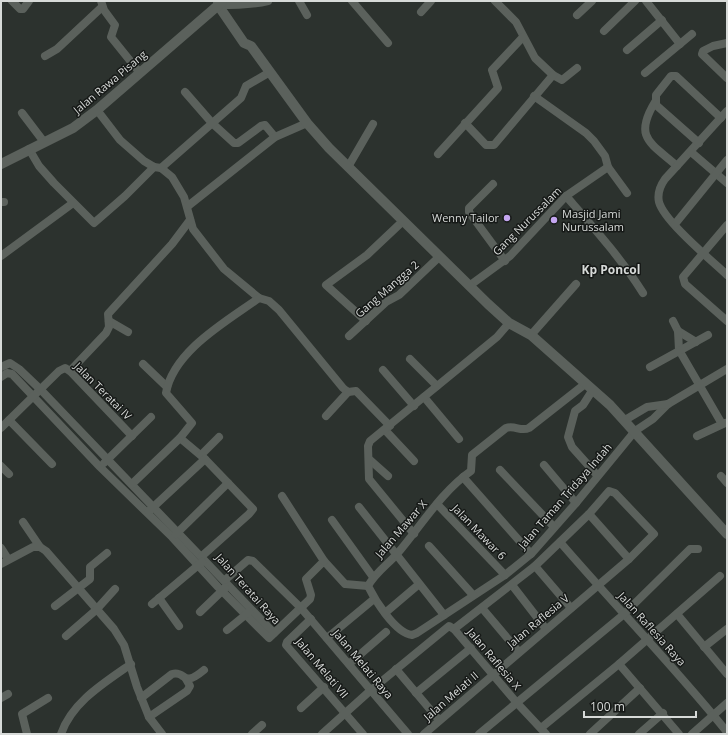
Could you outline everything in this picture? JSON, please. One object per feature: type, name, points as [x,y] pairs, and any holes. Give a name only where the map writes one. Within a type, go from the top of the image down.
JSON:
[{"type":"street","points":[[12,1],[20,9],[23,9],[29,1]]},
{"type":"street","points":[[219,2],[256,4],[268,1]]},
{"type":"street","points":[[299,1],[307,15]]},
{"type":"street","points":[[352,1],[388,43]]},
{"type":"street","points":[[421,12],[430,1]]},
{"type":"street","points":[[495,1],[516,22],[532,55],[553,75],[559,79],[565,79],[577,68]]},
{"type":"street","points":[[604,31],[635,1]]},
{"type":"street","points":[[646,1],[680,44]]},
{"type":"street","points":[[219,2],[244,43],[251,46],[307,123],[348,167],[439,257],[509,323],[531,335],[625,420],[727,534]]},
{"type":"street","name":"Jalan Rawa Pisang","points":[[1,164],[73,128],[97,110],[174,45],[219,2]]},
{"type":"street","points":[[577,16],[588,2]]},
{"type":"street","points":[[45,56],[57,49],[102,4],[115,25],[111,37],[140,73]]},
{"type":"street","points":[[626,50],[662,20]]},
{"type":"street","points":[[645,73],[692,34]]},
{"type":"street","points":[[438,154],[498,88],[492,70],[523,36]]},
{"type":"street","points":[[727,43],[713,46],[703,51],[702,54],[727,78]]},
{"type":"street","points":[[29,149],[39,166],[91,222],[96,223],[157,167],[241,98],[246,86],[270,72]]},
{"type":"street","points":[[465,123],[486,145],[491,146],[553,75]]},
{"type":"street","points":[[677,166],[651,144],[645,136],[646,121],[655,102],[656,95],[671,76],[674,75],[721,118]]},
{"type":"street","points":[[185,92],[212,123],[234,143],[238,143],[256,129],[265,125],[275,137]]},
{"type":"street","points":[[534,96],[586,133],[594,141],[605,156],[608,167],[627,194]]},
{"type":"street","points":[[655,102],[659,108],[699,143]]},
{"type":"street","points":[[97,110],[120,140],[172,177],[188,206],[193,229],[224,269],[259,298],[269,301],[279,310],[343,388],[348,392]]},
{"type":"street","points":[[727,111],[661,185],[658,195],[663,211],[727,275]]},
{"type":"street","points":[[22,113],[44,142]]},
{"type":"street","points":[[188,206],[275,137],[307,123]]},
{"type":"street","points":[[348,167],[373,124]]},
{"type":"street","points":[[691,152],[727,183]]},
{"type":"street","points":[[675,224],[727,160]]},
{"type":"street","name":"Gang Nurussalam","points":[[469,286],[505,260],[521,246],[541,221],[566,196],[608,167]]},
{"type":"street","points":[[493,184],[468,208],[469,212],[505,260]]},
{"type":"street","points":[[566,196],[597,231],[643,293]]},
{"type":"street","points":[[1,256],[73,203]]},
{"type":"street","points":[[70,371],[106,333],[109,327],[108,314],[176,239],[190,220]]},
{"type":"street","points":[[366,321],[326,285],[367,255],[403,221]]},
{"type":"street","points":[[726,227],[704,253],[684,273],[683,280],[727,320]]},
{"type":"street","name":"Gang Mangga 2","points":[[349,336],[386,302],[399,295],[439,257]]},
{"type":"street","points":[[531,335],[576,284]]},
{"type":"street","points":[[132,484],[180,438],[192,422],[167,395],[167,387],[180,362],[187,354],[259,298]]},
{"type":"street","points":[[109,321],[128,332]]},
{"type":"street","points":[[674,321],[678,331],[679,350],[699,385],[725,423],[697,436]]},
{"type":"street","points":[[414,534],[369,479],[370,460],[368,446],[370,441],[497,337],[509,323]]},
{"type":"street","points":[[678,331],[696,342]]},
{"type":"street","points":[[650,367],[708,335]]},
{"type":"street","points":[[410,359],[437,386]]},
{"type":"street","name":"Jalan Teratai Raya","points":[[1,367],[10,363],[19,369],[41,390],[107,460],[132,484],[150,510]]},
{"type":"street","points":[[142,364],[167,387]]},
{"type":"street","name":"Jalan Teratai IV","points":[[41,390],[62,369],[70,371],[132,436]]},
{"type":"street","points":[[625,420],[647,407],[668,404],[727,369]]},
{"type":"street","points":[[383,370],[414,406]]},
{"type":"street","name":"Jalan Teratai Raya","points":[[1,377],[7,373],[12,374],[100,467],[204,558],[274,633],[269,638],[198,565],[175,534]]},
{"type":"street","points":[[588,387],[584,405],[575,411],[568,437],[572,447],[598,475]]},
{"type":"street","name":"Jalan Mawar X","points":[[368,586],[373,577],[396,555],[437,504],[463,477],[471,471],[472,455],[497,435],[512,426],[522,430],[529,428],[588,387]]},
{"type":"street","points":[[1,428],[41,390]]},
{"type":"street","points":[[326,416],[348,392],[356,391],[414,461]]},
{"type":"street","points":[[424,397],[459,439]]},
{"type":"street","name":"Jalan Taman Tridaya Indah","points":[[374,599],[385,613],[403,631],[412,635],[505,575],[531,554],[576,503],[635,431],[653,419],[668,404]]},
{"type":"street","points":[[100,467],[151,417]]},
{"type":"street","points":[[9,420],[52,464]]},
{"type":"street","points":[[150,510],[203,457],[218,436]]},
{"type":"street","points":[[152,604],[198,565],[249,514],[252,507],[203,457],[180,438]]},
{"type":"street","points":[[370,460],[388,476]]},
{"type":"street","points":[[544,465],[576,503]]},
{"type":"street","points":[[1,466],[9,474]]},
{"type":"street","points":[[500,470],[554,528]]},
{"type":"street","points":[[721,476],[727,483]]},
{"type":"street","points":[[463,477],[531,554]]},
{"type":"street","points":[[175,534],[228,483]]},
{"type":"street","name":"Jalan Raflesia V","points":[[492,674],[629,560],[654,534],[611,490],[589,514]]},
{"type":"street","points":[[282,496],[324,561],[345,584],[368,586],[374,599],[327,638]]},
{"type":"street","name":"Jalan Mawar 6","points":[[437,504],[505,575]]},
{"type":"street","points":[[359,507],[418,585],[444,615]]},
{"type":"street","points":[[322,734],[371,690],[447,626],[454,629],[512,585],[535,566],[589,514],[629,560]]},
{"type":"street","points":[[332,520],[373,577]]},
{"type":"street","points":[[23,522],[40,547],[46,551],[114,629],[124,645],[141,698],[149,717],[162,734]]},
{"type":"street","name":"Jalan Raflesia Raya","points":[[560,542],[623,615],[648,639],[727,732]]},
{"type":"street","points":[[1,564],[33,546],[40,547]]},
{"type":"street","points":[[429,546],[473,595]]},
{"type":"street","points":[[1,548],[8,559]]},
{"type":"street","points":[[480,734],[623,615],[690,549],[698,549]]},
{"type":"street","points":[[55,606],[90,579],[90,567],[107,553]]},
{"type":"street","name":"Jalan Melati Raya","points":[[227,582],[250,559],[311,619],[408,734]]},
{"type":"street","points":[[274,633],[301,608],[310,597],[306,579],[324,561]]},
{"type":"street","points":[[535,566],[571,608]]},
{"type":"street","points":[[543,731],[720,576]]},
{"type":"street","points":[[200,612],[222,591],[227,582]]},
{"type":"street","points":[[385,613],[418,585]]},
{"type":"street","points":[[512,585],[546,629]]},
{"type":"street","points":[[66,636],[96,610],[115,589]]},
{"type":"street","points":[[158,598],[179,626]]},
{"type":"street","points":[[482,608],[519,652]]},
{"type":"street","points":[[227,630],[252,609]]},
{"type":"street","points":[[677,614],[726,672]]},
{"type":"street","name":"Jalan Melati VII","points":[[311,619],[287,642],[286,645],[324,687],[363,734]]},
{"type":"street","name":"Jalan Raflesia X","points":[[454,629],[543,731]]},
{"type":"street","points":[[704,647],[727,629]]},
{"type":"street","points":[[349,664],[386,632]]},
{"type":"street","points":[[416,693],[471,648]]},
{"type":"street","points":[[61,734],[71,713],[98,687],[131,664]]},
{"type":"street","points":[[620,664],[663,713],[679,734]]},
{"type":"street","points":[[396,669],[439,720]]},
{"type":"street","points":[[141,698],[175,673],[186,679],[193,679],[204,670]]},
{"type":"street","name":"Jalan Melati II","points":[[424,734],[492,674]]},
{"type":"street","points":[[149,717],[187,691],[190,686],[186,679]]},
{"type":"street","points":[[300,708],[324,687]]},
{"type":"street","points":[[590,734],[640,688]]},
{"type":"street","points":[[27,734],[22,714],[48,698]]},
{"type":"street","points":[[692,734],[727,704]]},
{"type":"street","points":[[639,734],[663,713]]},
{"type":"street","points":[[252,734],[262,725]]},
{"type":"place","name":"Wenny Tailor","points":[[507,218]]},
{"type":"place","name":"Masjid Jami Nurussalam","points":[[554,220]]},
{"type":"district","name":"Kp Poncol","points":[[611,270]]}]
